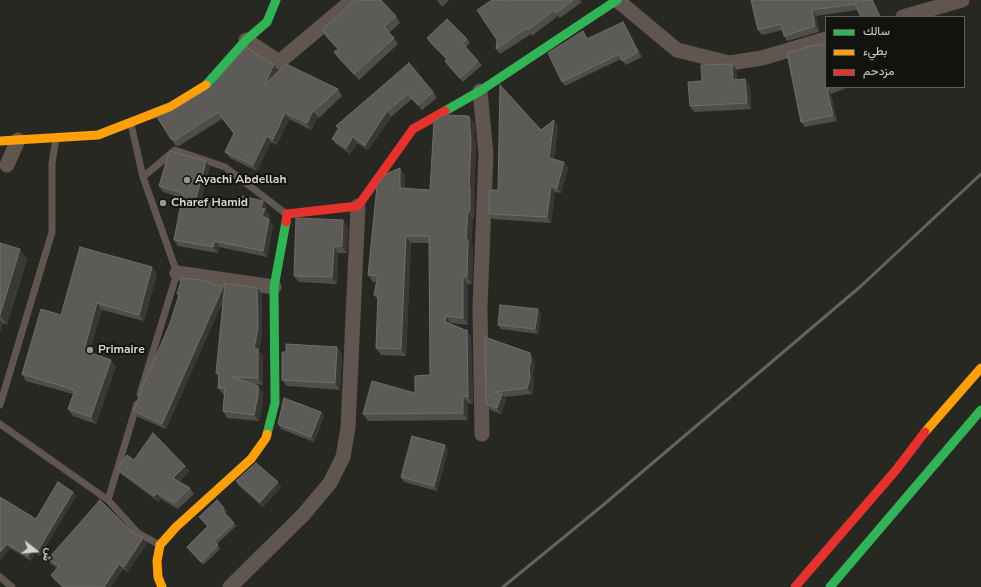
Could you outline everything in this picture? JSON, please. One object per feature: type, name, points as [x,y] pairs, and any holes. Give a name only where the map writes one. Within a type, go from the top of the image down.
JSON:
[{"type":"main road","points":[[0,141],[98,136],[170,107],[209,83],[246,40],[267,22],[276,0]]},
{"type":"main road","points":[[162,587],[158,577],[157,561],[160,545],[176,527],[251,459],[266,438],[275,403],[274,287],[287,214],[358,206],[413,129],[480,91],[617,0]]},
{"type":"main road","points":[[795,587],[896,470],[931,424],[981,368]]},
{"type":"main road","points":[[830,587],[981,410]]},
{"type":"street","points":[[246,40],[279,62],[353,0]]},
{"type":"street","points":[[617,0],[677,50],[729,63],[762,58],[825,39]]},
{"type":"street","points":[[906,16],[962,0]]},
{"type":"street","points":[[480,91],[486,154],[480,306],[482,434]]},
{"type":"street","points":[[7,165],[18,140]]},
{"type":"street","points":[[230,587],[303,515],[330,482],[343,456],[348,428],[358,206]]},
{"type":"street","points":[[176,273],[274,287]]},
{"type":"lane","points":[[108,500],[176,273],[143,177],[130,122]]},
{"type":"lane","points":[[0,405],[52,232],[52,163],[56,138]]},
{"type":"lane","points":[[143,177],[175,150],[225,167],[287,214]]},
{"type":"lane","points":[[0,424],[108,500],[138,533],[160,545]]},
{"type":"lane","points":[[0,577],[12,587]]},
{"type":"building","points":[[355,0],[381,0],[396,16],[384,27],[394,38],[354,74],[334,52],[338,49],[322,30]]},
{"type":"building","points":[[492,0],[573,0],[556,13],[554,10],[528,30],[527,28],[496,49],[497,40],[477,10]]},
{"type":"building","points":[[751,0],[872,0],[880,16],[861,16],[855,4],[812,10],[815,26],[784,36],[781,24],[758,30]]},
{"type":"building","points":[[447,19],[467,39],[462,43],[478,61],[460,78],[445,61],[447,59],[427,38]]},
{"type":"building","points":[[623,22],[638,52],[622,61],[619,54],[562,82],[548,53],[583,31],[587,39]]},
{"type":"building","points":[[825,43],[825,88],[829,88],[827,89],[833,115],[801,122],[787,53],[819,44],[819,46]]},
{"type":"building","points":[[246,47],[270,63],[274,64],[265,84],[286,64],[338,89],[313,111],[307,123],[285,113],[273,139],[267,136],[253,165],[225,152],[234,133],[218,112],[175,140],[171,139],[157,117],[172,111],[211,87]]},
{"type":"building","points":[[409,63],[433,92],[418,105],[408,94],[387,111],[365,145],[353,137],[346,148],[332,139],[339,128],[336,126]]},
{"type":"building","points":[[732,64],[733,80],[745,79],[747,103],[690,106],[688,82],[702,81],[701,65]]},
{"type":"building","points":[[500,85],[541,130],[554,120],[549,158],[564,162],[557,188],[551,186],[547,217],[489,214],[489,190],[498,190]]},
{"type":"building","points":[[444,115],[469,116],[471,142],[469,187],[470,211],[468,211],[466,239],[468,240],[467,277],[463,277],[463,318],[446,316],[445,322],[463,330],[467,330],[468,397],[463,396],[463,413],[363,414],[372,381],[415,393],[415,376],[430,375],[429,236],[406,236],[401,349],[376,348],[378,295],[374,295],[378,276],[368,275],[377,186],[386,174],[400,168],[400,188],[430,190],[434,121]]},
{"type":"building","points":[[170,151],[206,161],[196,198],[239,206],[242,196],[263,201],[261,208],[265,209],[262,216],[269,219],[263,251],[215,241],[213,247],[174,240],[183,193],[159,186]]},
{"type":"building","points":[[296,218],[343,220],[342,246],[334,246],[332,277],[294,276]]},
{"type":"building","points":[[0,243],[20,249],[0,315]]},
{"type":"building","points":[[80,247],[152,267],[139,315],[97,303],[84,350],[111,360],[91,417],[68,409],[75,390],[22,374],[41,309],[61,315]]},
{"type":"building","points":[[182,278],[201,280],[223,287],[162,424],[134,411],[142,387],[169,326],[179,295],[177,294]]},
{"type":"building","points":[[225,283],[257,288],[258,327],[254,349],[258,349],[258,378],[233,377],[258,386],[258,395],[254,415],[223,411],[225,388],[218,388],[219,373],[216,373]]},
{"type":"building","points":[[500,305],[538,309],[535,329],[498,325]]},
{"type":"building","points":[[485,337],[530,353],[530,379],[527,388],[494,392],[502,394],[497,408],[486,404]]},
{"type":"building","points":[[286,344],[337,347],[335,383],[282,380],[282,352],[286,352]]},
{"type":"building","points":[[284,398],[321,412],[311,437],[278,424]]},
{"type":"building","points":[[153,433],[185,466],[173,478],[190,488],[174,503],[157,493],[154,496],[117,469],[127,455],[134,460]]},
{"type":"building","points":[[412,436],[445,445],[434,486],[401,477]]},
{"type":"building","points":[[256,463],[278,482],[260,502],[236,481]]},
{"type":"building","points":[[58,482],[73,492],[37,552],[32,548],[28,556],[7,544],[0,552],[0,497],[36,519]]},
{"type":"building","points":[[100,500],[131,531],[143,538],[124,567],[119,564],[104,587],[64,587],[51,575],[59,566],[48,559]]},
{"type":"building","points":[[217,500],[224,508],[222,510],[234,523],[214,541],[218,545],[201,562],[187,547],[208,526],[199,517]]},
{"type":"railway","points":[[503,587],[602,506],[861,286],[981,174]]},
{"type":"traffic: fast","points":[[206,85],[246,40],[267,22],[276,0]]},
{"type":"traffic: fast","points":[[445,111],[480,91],[617,0]]},
{"type":"traffic: fast","points":[[267,434],[275,403],[274,287],[286,222]]},
{"type":"traffic: fast","points":[[830,587],[981,410]]},
{"type":"traffic: slow","points":[[0,141],[98,135],[170,107],[206,85]]},
{"type":"traffic: slow","points":[[925,432],[981,368]]},
{"type":"traffic: slow","points":[[162,587],[158,577],[157,561],[160,545],[176,527],[251,459],[266,438],[267,434]]},
{"type":"traffic: jam","points":[[286,222],[287,214],[358,206],[413,129],[445,111]]},
{"type":"traffic: jam","points":[[795,587],[896,470],[925,432]]},
{"type":"place","name":"Ayachi Abdellah","points":[[187,180]]},
{"type":"place","name":"Charef Hamid","points":[[163,203]]},
{"type":"place","name":"Primaire","points":[[90,350]]}]
